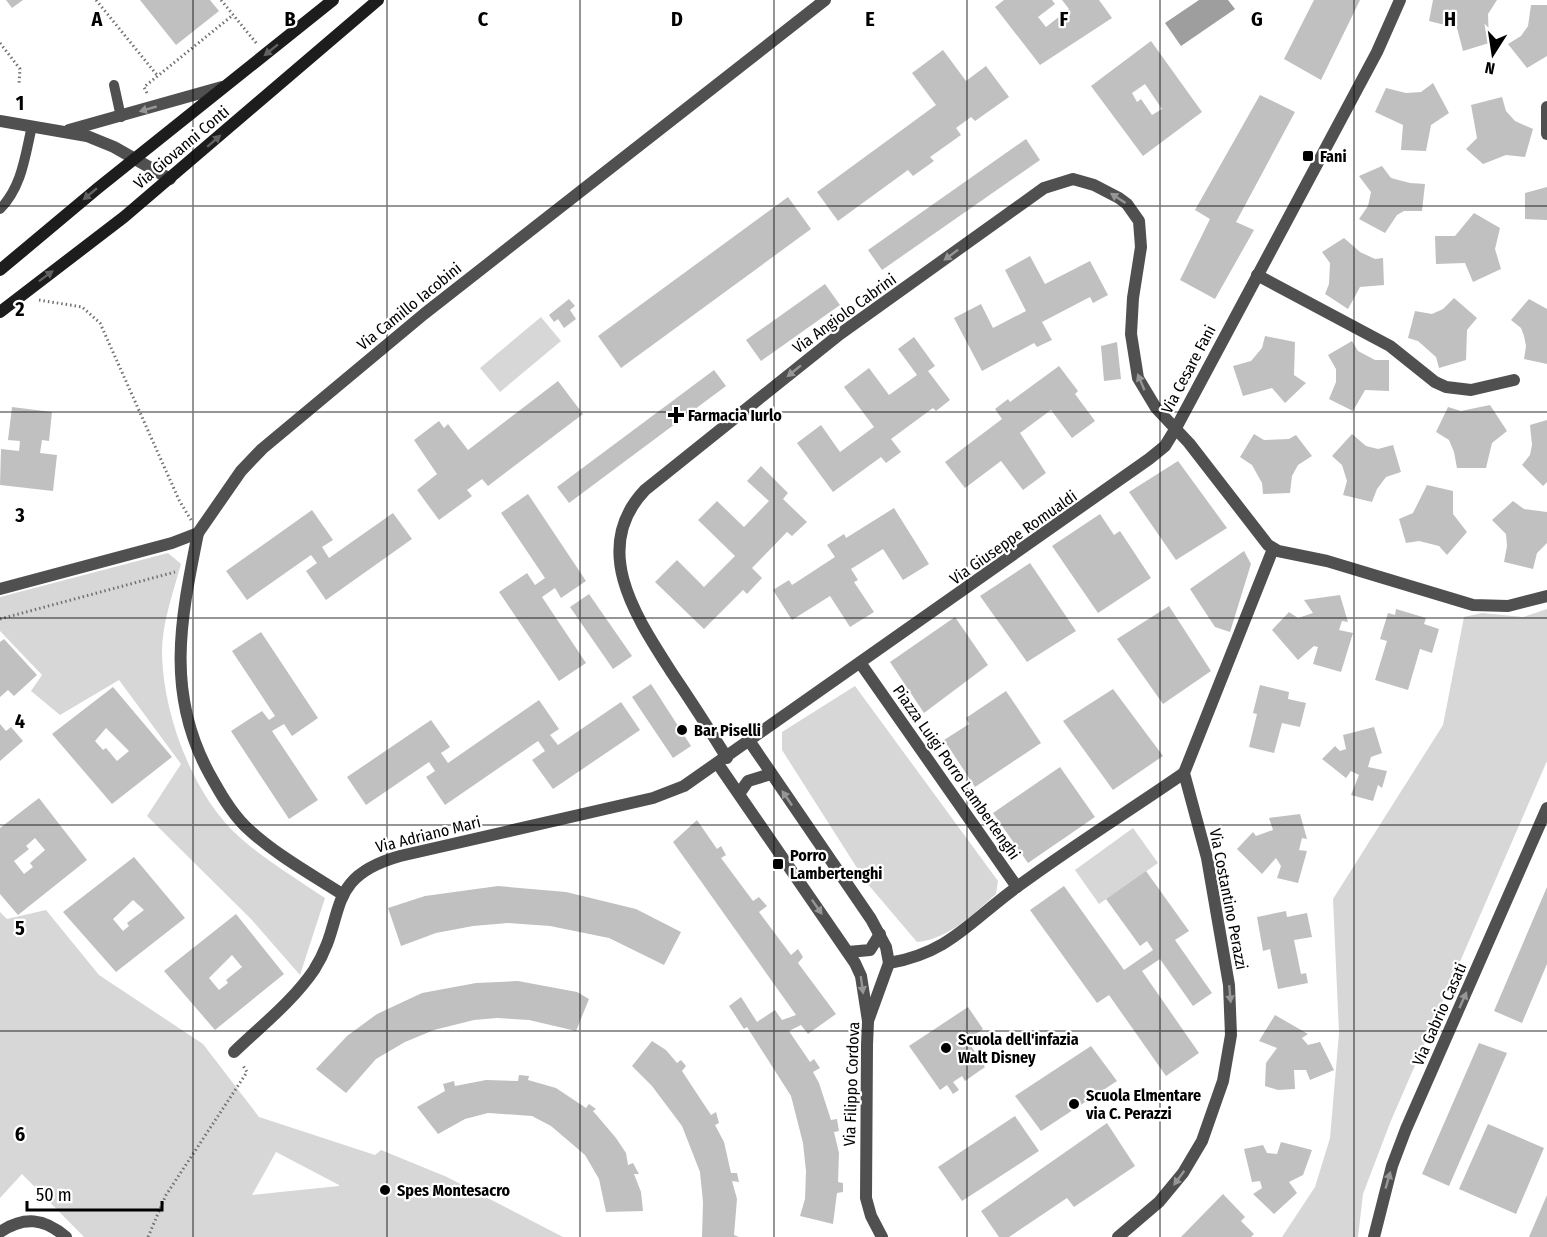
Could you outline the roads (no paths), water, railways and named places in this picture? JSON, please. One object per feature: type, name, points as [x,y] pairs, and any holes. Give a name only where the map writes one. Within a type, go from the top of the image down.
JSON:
[{"type":"main road","name":"Via Giovanni Conti","points":[[0,270],[333,0]]},
{"type":"main road","name":"Via Giovanni Conti","points":[[0,312],[170,179],[378,0]]},
{"type":"street","name":"Via Camillo Iacobini","points":[[198,533],[241,471],[262,449],[424,314],[825,0]]},
{"type":"street","name":"Via Cesare Fani","points":[[1273,549],[1263,540],[1176,428],[1377,52],[1400,0]]},
{"type":"street","points":[[65,131],[224,87]]},
{"type":"street","points":[[1547,107],[1547,134]]},
{"type":"street","points":[[0,121],[65,131],[103,142],[170,179]]},
{"type":"street","name":"Via Angiolo Cabrini","points":[[723,761],[634,612],[621,571],[622,529],[631,508],[645,490],[840,334],[1044,188],[1067,179],[1084,181],[1119,198],[1127,204],[1139,221],[1142,247],[1132,306],[1132,354],[1138,378],[1146,394],[1176,428]]},
{"type":"street","points":[[1257,275],[1390,346],[1435,382],[1446,387],[1471,390],[1514,380]]},
{"type":"street","name":"Via Giuseppe Romualdi","points":[[861,664],[1149,459],[1165,446],[1176,428]]},
{"type":"street","points":[[198,533],[181,633],[181,684],[185,714],[200,755],[220,793],[245,826],[276,851],[342,894]]},
{"type":"street","points":[[0,589],[172,543],[198,533]]},
{"type":"street","points":[[750,742],[880,934],[888,953],[889,963],[922,956],[943,945],[1017,887],[1184,773],[1273,549],[1327,561],[1473,605],[1508,606],[1547,596]]},
{"type":"street","points":[[861,664],[723,761],[739,794],[848,952],[861,976],[868,1021]]},
{"type":"street","name":"Piazza Luigi Porro Lambertenghi","points":[[861,664],[1017,887]]},
{"type":"street","name":"Via Adriano Mari","points":[[234,1052],[287,1001],[314,970],[324,950],[342,894],[356,877],[382,861],[653,798],[684,786],[723,761]]},
{"type":"street","name":"Via Costantino Perazzi","points":[[1118,1237],[1159,1202],[1190,1163],[1213,1113],[1230,1045],[1231,1009],[1225,955],[1207,858],[1184,773]]},
{"type":"street","points":[[739,794],[748,781],[771,774]]},
{"type":"street","name":"Via Gabrio Casati","points":[[1374,1237],[1387,1184],[1401,1142],[1547,808]]},
{"type":"street","points":[[848,952],[870,950],[880,934]]},
{"type":"street","name":"Via Filippo Cordova","points":[[882,1237],[869,1212],[865,1183],[868,1021],[889,963]]},
{"type":"street","points":[[0,1232],[19,1221],[30,1220],[52,1226],[66,1237]]},
{"type":"lane","points":[[114,85],[121,117]]},
{"type":"lane","points":[[0,209],[12,195],[21,174],[32,126]]},
{"type":"place","name":"Fani","points":[[1308,156]]},
{"type":"place","name":"Farmacia Iurlo","points":[[676,415]]},
{"type":"place","name":"Bar Piselli","points":[[682,730]]},
{"type":"place","name":"Porro Lambertenghi","points":[[778,864]]},
{"type":"place","name":"Scuola dell'infazia Walt Disney","points":[[946,1048]]},
{"type":"place","name":"Scuola Elmentare via C. Perazzi","points":[[1074,1104]]},
{"type":"place","name":"Spes Montesacro","points":[[385,1190]]}]
